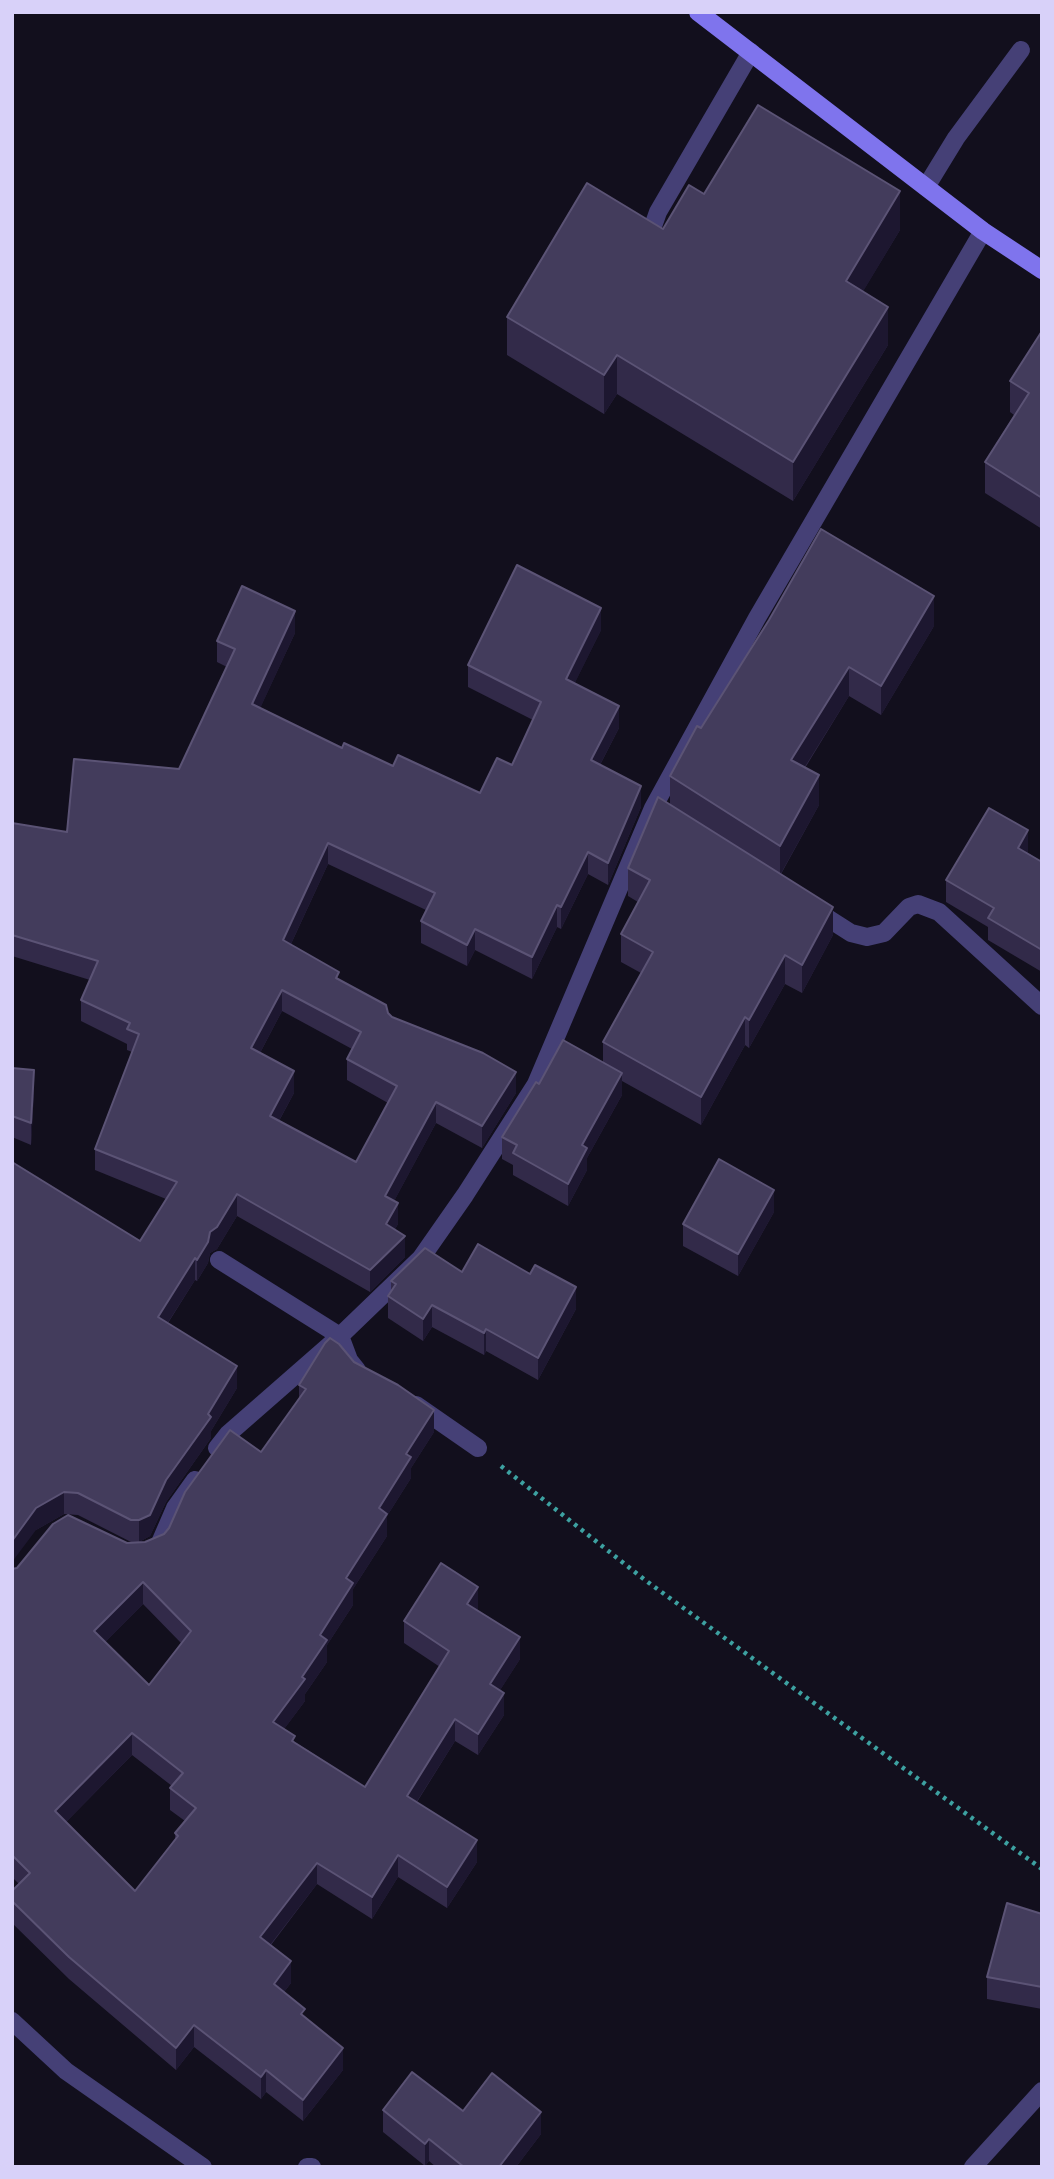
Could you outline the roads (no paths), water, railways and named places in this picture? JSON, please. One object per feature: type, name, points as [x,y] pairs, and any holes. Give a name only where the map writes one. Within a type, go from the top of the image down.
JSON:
[{"type":"main road","points":[[698,12],[983,231],[1042,270]]},
{"type":"street","points":[[926,187],[956,138],[1021,50]]},
{"type":"street","points":[[652,229],[658,212],[751,52]]},
{"type":"street","points":[[128,1553],[141,1553],[159,1545],[175,1508],[228,1434],[340,1336],[421,1258],[465,1195],[529,1082],[659,811],[757,618],[983,231]]},
{"type":"street","points":[[805,904],[852,933],[867,937],[884,933],[909,907],[918,904],[939,912],[1042,1006]]},
{"type":"street","points":[[219,1260],[340,1336],[349,1360],[360,1374],[371,1381]]},
{"type":"street","points":[[404,1397],[478,1448]]},
{"type":"street","points":[[12,2021],[66,2071],[203,2167]]},
{"type":"street","points":[[972,2167],[1042,2091]]},
{"type":"street","points":[[307,2167],[312,2167]]}]
